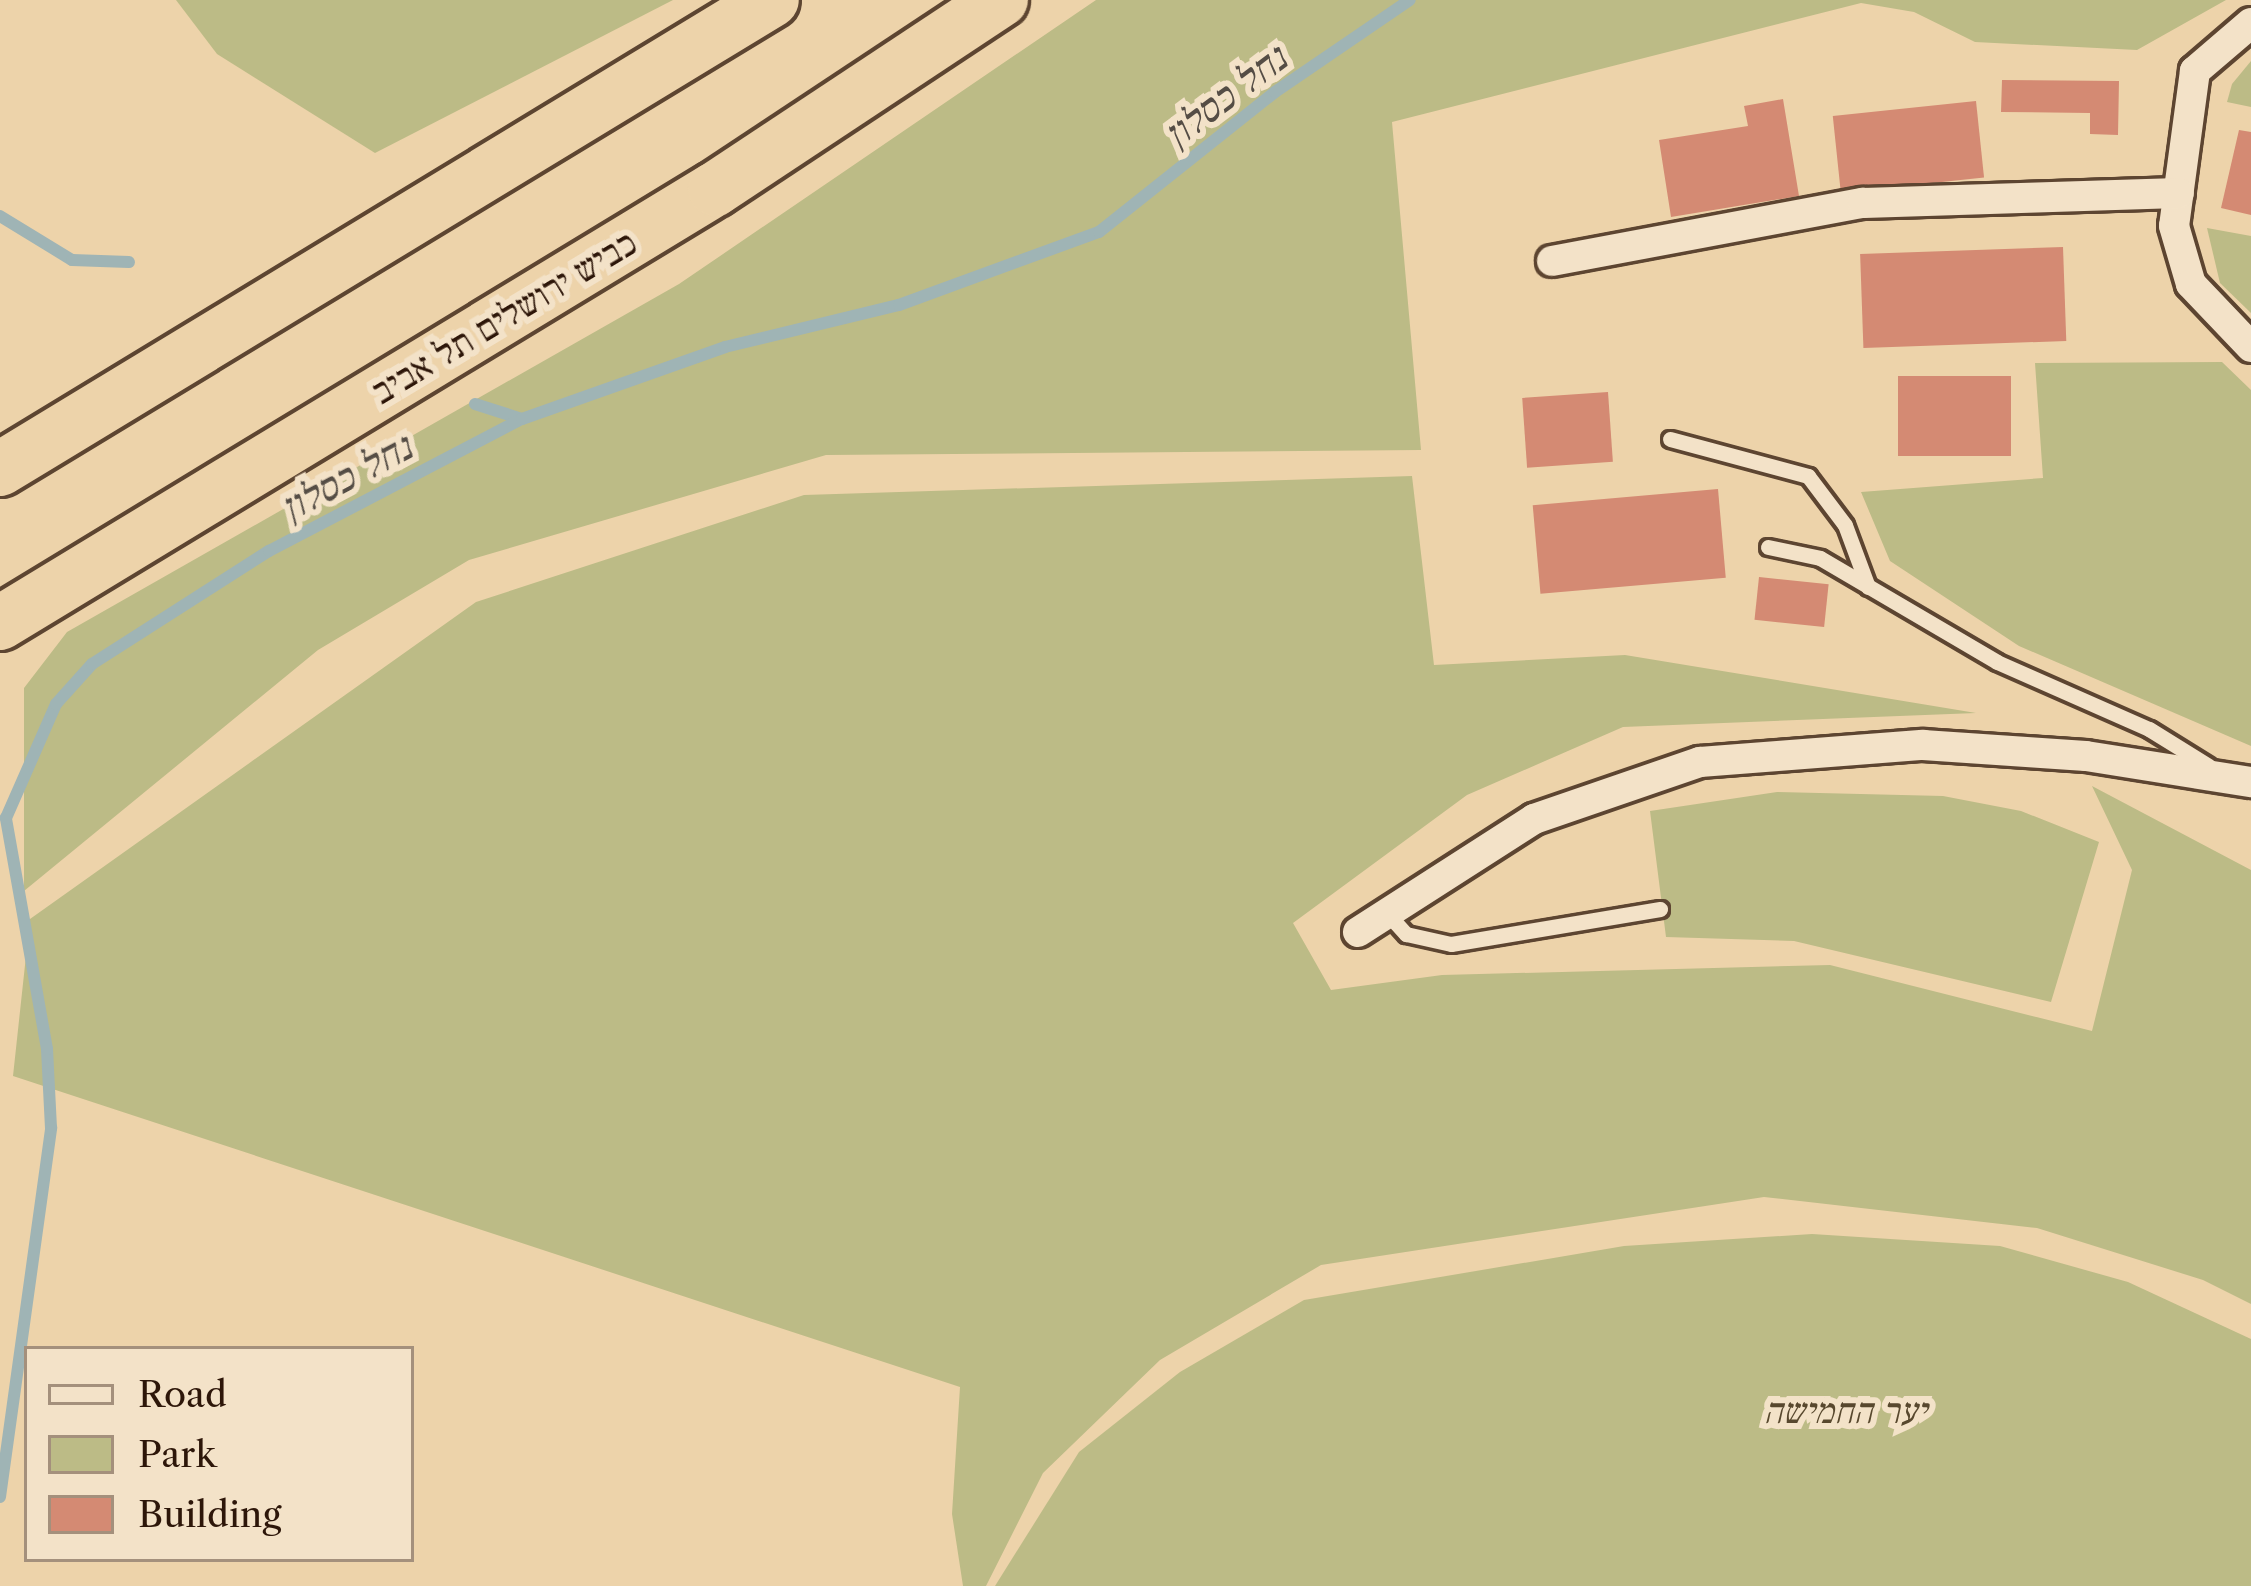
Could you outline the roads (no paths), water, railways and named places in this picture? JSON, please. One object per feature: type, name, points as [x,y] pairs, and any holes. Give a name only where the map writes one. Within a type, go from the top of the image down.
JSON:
[{"type":"highway","points":[[0,469],[772,0]]},
{"type":"highway","name":"כביש ירושלים תל אביב","points":[[0,623],[715,189],[1001,0]]},
{"type":"street","points":[[2251,23],[2195,71],[2179,193],[2178,260],[2214,314],[2251,347]]},
{"type":"street","points":[[1552,261],[1863,203],[2179,193]]},
{"type":"street","points":[[1358,932],[1534,819],[1651,774],[1718,759],[1923,745],[2086,756],[2244,782]]},
{"type":"lane","points":[[1670,439],[1808,476],[1845,525],[1868,587]]},
{"type":"lane","points":[[1768,547],[1820,558],[2244,782]]},
{"type":"lane","points":[[1386,912],[1406,934],[1451,944],[1660,909]]},
{"type":"waterway","name":"נחל כסלון","points":[[0,1497],[51,1128],[47,1049],[6,818],[56,704],[92,664],[269,551],[522,419],[725,347],[899,305],[1099,232],[1275,92],[1410,0]]},
{"type":"waterway","points":[[0,216],[72,260],[129,262]]},
{"type":"waterway","points":[[475,404],[522,419]]},
{"type":"park label","name":"יער החמישה","points":[[1845,1411]]}]
